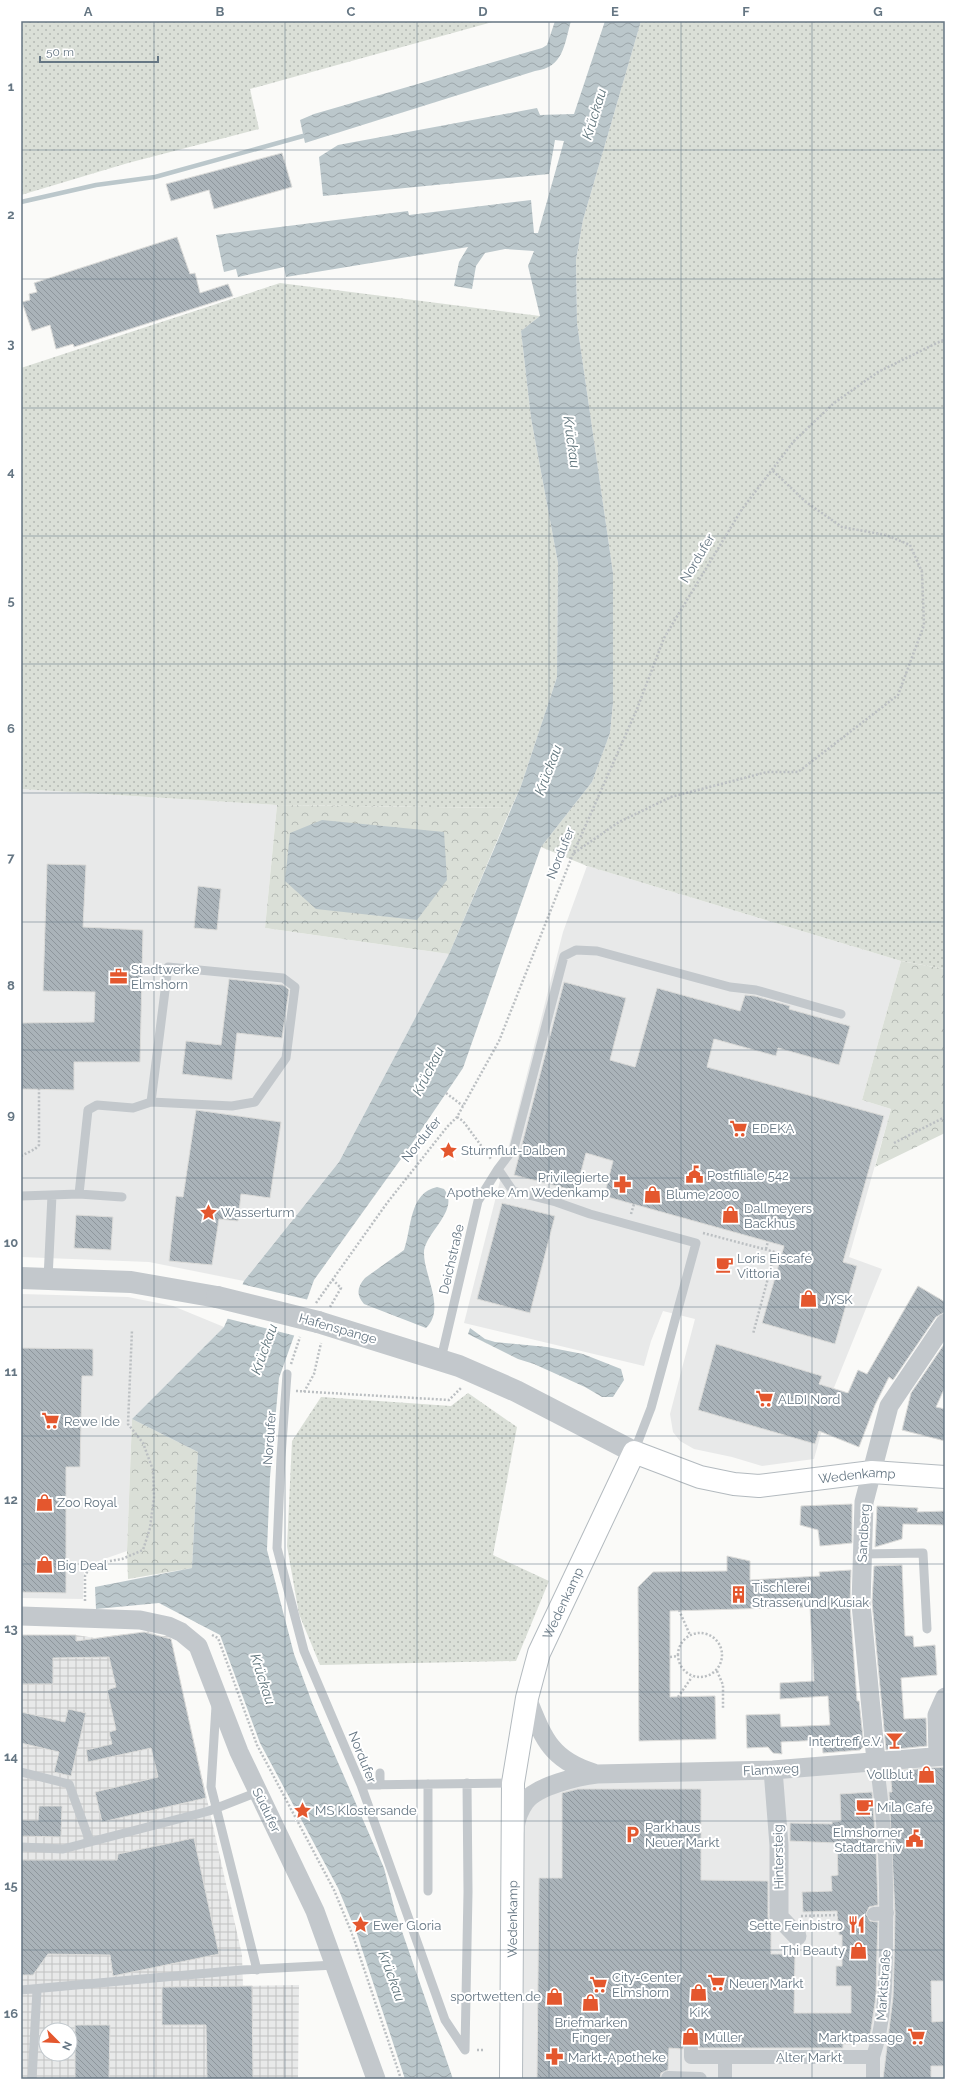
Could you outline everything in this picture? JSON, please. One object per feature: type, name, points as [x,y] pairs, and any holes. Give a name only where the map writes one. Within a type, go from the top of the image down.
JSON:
[{"type":"main road","name":"Wedenkamp","points":[[511,2079],[513,1783],[527,1698],[539,1653],[634,1452],[700,1477],[734,1484],[759,1486],[872,1472],[895,1472],[945,1477]]},
{"type":"street","name":"Hafenspange","points":[[21,1278],[131,1282],[218,1297],[314,1326],[440,1359],[516,1391],[634,1452]]},
{"type":"street","name":"Sandberg","points":[[876,1761],[861,1604],[864,1502],[889,1406],[945,1323]]},
{"type":"street","name":"Südufer","points":[[21,1616],[89,1612],[140,1620],[168,1626],[181,1632],[198,1646],[238,1752],[315,1911],[376,2079]]},
{"type":"street","points":[[941,1756],[937,1715],[945,1697]]},
{"type":"street","name":"Flamweg","points":[[527,1698],[544,1737],[559,1757],[573,1766],[597,1774]]},
{"type":"street","name":"Flamweg","points":[[512,1846],[516,1821],[525,1801],[536,1793],[572,1778],[597,1774],[773,1770],[941,1756]]},
{"type":"street","name":"Marktstraße","points":[[876,1761],[881,1795],[880,1913],[886,1993],[879,2039],[880,2054]]},
{"type":"street","name":"Hintersteig","points":[[773,1770],[779,1845],[778,1917]]},
{"type":"street","points":[[778,1917],[797,1936]]},
{"type":"street","name":"Alter Markt","points":[[691,2049],[691,2057],[744,2053],[880,2054]]},
{"type":"street","points":[[720,2054],[725,2079]]},
{"type":"street","points":[[873,2079],[880,2054]]},
{"type":"street","points":[[668,2078],[700,2079]]},
{"type":"lane","name":"Deichstraße","points":[[440,1359],[478,1201],[498,1168],[514,1148],[564,956],[576,950],[597,951],[730,987],[756,990],[841,1014]]},
{"type":"lane","points":[[79,1194],[88,1110],[97,1105],[132,1108],[151,1102],[232,1106],[255,1102],[286,1058],[295,987],[283,978],[168,967],[151,1102]]},
{"type":"lane","points":[[498,1168],[513,1191],[696,1243],[651,1408],[634,1452]]},
{"type":"lane","points":[[21,1196],[79,1194],[122,1197]]},
{"type":"lane","points":[[48,1279],[52,1195]]},
{"type":"lane","name":"Nordufer","points":[[287,1374],[280,1458],[277,1548],[304,1651],[360,1785],[445,2020],[465,2050],[468,1892],[467,1783]]},
{"type":"lane","points":[[862,1554],[923,1554],[928,1629]]},
{"type":"lane","points":[[217,1693],[211,1787],[256,1970]]},
{"type":"lane","points":[[21,1772],[69,1784],[90,1842]]},
{"type":"lane","points":[[380,1773],[380,1785]]},
{"type":"lane","points":[[360,1785],[513,1783]]},
{"type":"lane","points":[[428,1784],[428,1891]]},
{"type":"lane","points":[[21,1847],[63,1849],[216,1808],[258,1792]]},
{"type":"lane","points":[[21,1990],[37,1990],[256,1970],[335,1965]]},
{"type":"lane","points":[[32,2079],[37,1990]]},
{"type":"path","name":"Nordufer","points":[[287,1374],[314,1326],[332,1278],[387,1203],[447,1127],[458,1117],[500,1041],[573,854],[637,709],[664,638],[742,509],[794,441],[834,403],[878,372],[945,339]]},
{"type":"path","points":[[573,854],[619,822],[671,797],[768,772],[798,772],[898,695],[924,625],[922,572],[910,545],[886,535],[842,527],[806,502],[772,470]]},
{"type":"path","points":[[21,1156],[35,1149],[39,1144],[39,1089]]},
{"type":"path","points":[[446,1092],[464,1106]]},
{"type":"path","points":[[458,1117],[463,1121],[498,1168]]},
{"type":"path","points":[[894,1143],[945,1117]]},
{"type":"path","points":[[631,1214],[634,1204]]},
{"type":"path","points":[[604,1218],[608,1208],[639,1216]]},
{"type":"path","points":[[699,1232],[775,1252],[753,1334]]},
{"type":"path","points":[[766,1249],[768,1241]]},
{"type":"path","points":[[332,1278],[341,1288],[332,1303]]},
{"type":"path","points":[[304,1392],[314,1374],[314,1326]]},
{"type":"path","points":[[89,1612],[85,1576],[88,1570],[98,1563],[122,1559],[143,1550],[150,1528],[154,1497],[153,1470],[143,1443],[128,1424],[132,1330]]},
{"type":"path","points":[[286,1391],[448,1400],[464,1385]]},
{"type":"path","points":[[679,1610],[690,1635]]},
{"type":"path","points":[[699,1633],[708,1634],[715,1639],[720,1646],[722,1654],[721,1663],[717,1671],[709,1676],[701,1678],[692,1677],[684,1672],[679,1665],[679,1648],[683,1640],[690,1635],[699,1633]]},
{"type":"path","points":[[670,1657],[678,1656]]},
{"type":"path","points":[[717,1671],[723,1685],[723,1708]]},
{"type":"path","points":[[678,1697],[692,1677]]},
{"type":"path","points":[[778,1917],[838,1915]]},
{"type":"shaded area","points":[[21,789],[277,805],[265,928],[449,954],[339,1162],[244,1281],[149,1262],[21,1257]]},
{"type":"shaded area","points":[[587,866],[901,961],[862,1100],[891,1109],[849,1257],[882,1269],[833,1390],[814,1459],[762,1466],[732,1457],[694,1449],[680,1441],[673,1432],[670,1414],[695,1319],[663,1311],[651,1341],[644,1366],[464,1323],[563,932]]},
{"type":"shaded area","points":[[21,1294],[128,1297],[173,1306],[224,1327],[132,1419],[127,1551],[84,1566],[83,1599],[21,1598]]},
{"type":"shaded area","points":[[149,1631],[160,1637],[170,1635],[242,1955],[243,1986],[299,1985],[298,2079],[21,2079],[21,1635],[76,1635],[95,1638],[124,1634],[125,1636]]},
{"type":"shaded area","points":[[945,1756],[945,2079],[511,2079],[525,1801],[572,1778]]},
{"type":"green space","points":[[21,21],[496,21],[250,89],[259,129],[128,163],[21,195]]},
{"type":"green space","points":[[641,21],[945,21],[945,969],[901,961],[587,866],[541,847],[592,782],[610,733],[613,703],[613,573],[577,323],[576,260],[583,220]]},
{"type":"green space","points":[[280,283],[540,316],[521,331],[531,418],[558,563],[557,677],[521,786],[511,808],[277,805],[21,789],[21,368]]},
{"type":"green space","points":[[277,805],[511,808],[449,954],[265,928]]},
{"type":"green space","points":[[901,961],[945,969],[945,1133],[875,1167],[891,1109],[862,1100]]},
{"type":"green space","points":[[468,1393],[517,1427],[493,1555],[549,1581],[516,1661],[320,1665],[299,1614],[287,1546],[292,1441],[321,1397],[451,1406]]},
{"type":"green space","points":[[132,1419],[198,1452],[192,1568],[128,1579],[127,1551]]},
{"type":"water","points":[[555,21],[571,21],[561,54],[552,65],[545,69],[305,143],[300,120],[314,114],[542,48],[547,45]]},
{"type":"water","name":"Krückau","points":[[605,21],[641,21],[583,220],[576,260],[577,323],[613,573],[613,703],[610,733],[592,782],[541,847],[463,1068],[411,1145],[314,1280],[279,1378],[270,1477],[267,1550],[294,1654],[313,1705],[384,1868],[395,1911],[453,2079],[405,2079],[357,1934],[338,1888],[260,1743],[220,1635],[159,1603],[96,1609],[95,1587],[192,1568],[198,1452],[132,1419],[224,1327],[244,1281],[339,1162],[449,954],[521,786],[557,677],[558,563],[531,418],[521,331],[540,316],[528,266],[534,251],[505,249],[485,253],[476,266],[472,289],[454,286],[459,262],[468,247],[286,277],[284,267],[238,277],[236,269],[224,272],[216,235],[408,211],[409,215],[531,200],[534,233],[538,233],[564,141],[555,140],[549,174],[323,196],[319,157],[338,145],[537,108],[540,115],[574,114]]},
{"type":"water","points":[[322,820],[444,832],[447,880],[417,920],[316,909],[285,881],[290,833]]},
{"type":"water","points":[[437,1187],[444,1189],[448,1197],[448,1205],[445,1213],[426,1245],[424,1253],[434,1302],[432,1320],[426,1328],[364,1304],[361,1301],[358,1291],[365,1278],[404,1250],[416,1204],[421,1196],[428,1190]]},
{"type":"water","points":[[470,1328],[485,1339],[495,1342],[547,1347],[583,1354],[621,1369],[624,1380],[613,1397],[602,1397],[585,1387],[534,1364],[518,1359],[468,1334]]},
{"type":"pier","points":[[241,1284],[309,1300],[296,1336],[225,1318]]},
{"type":"building","points":[[282,153],[292,187],[214,209],[209,190],[171,201],[166,184]]},
{"type":"building","points":[[177,237],[190,274],[195,273],[200,293],[228,284],[233,296],[74,347],[73,344],[56,349],[50,325],[32,331],[22,302],[30,300],[29,294],[37,292],[34,283]]},
{"type":"building","name":"Stadtwerke Elmshorn","points":[[47,864],[86,865],[83,927],[143,930],[140,1062],[74,1062],[74,1090],[21,1089],[21,1023],[94,1022],[95,992],[43,991]]},
{"type":"building","points":[[198,886],[221,889],[217,930],[194,928]]},
{"type":"building","points":[[229,979],[283,985],[289,990],[282,1038],[237,1033],[232,1080],[182,1074],[186,1041],[221,1045]]},
{"type":"building","name":"EDEKA","points":[[564,982],[626,998],[610,1060],[635,1067],[657,988],[740,1011],[745,995],[755,996],[790,1006],[789,1009],[850,1026],[839,1065],[778,1048],[776,1056],[714,1039],[707,1067],[884,1116],[843,1262],[857,1266],[835,1344],[762,1323],[784,1246],[604,1196],[613,1161],[586,1153],[576,1191],[514,1175]]},
{"type":"building","points":[[196,1110],[281,1122],[270,1198],[241,1194],[238,1221],[219,1219],[212,1265],[169,1261],[176,1196],[183,1197]]},
{"type":"building","points":[[502,1203],[555,1216],[530,1313],[477,1299]]},
{"type":"building","points":[[76,1215],[113,1217],[111,1250],[74,1248]]},
{"type":"building","points":[[918,1286],[945,1302],[945,1312],[936,1317],[893,1380],[889,1377],[875,1405],[859,1447],[819,1431],[815,1444],[698,1410],[716,1344],[822,1376],[819,1384],[848,1393],[858,1370],[867,1374]]},
{"type":"building","points":[[945,1343],[945,1387],[936,1407],[945,1409],[945,1441],[902,1430],[911,1393]]},
{"type":"building","points":[[21,1348],[93,1349],[93,1376],[82,1376],[80,1467],[66,1467],[66,1593],[21,1592]]},
{"type":"building","points":[[852,1504],[852,1543],[820,1546],[818,1530],[800,1525],[801,1506]]},
{"type":"building","points":[[877,1506],[918,1508],[917,1512],[945,1511],[945,1525],[903,1524],[902,1539],[875,1547]]},
{"type":"building","points":[[727,1556],[750,1561],[750,1580],[820,1576],[819,1572],[851,1570],[850,1605],[857,1701],[859,1701],[864,1746],[860,1750],[823,1753],[822,1740],[781,1742],[782,1754],[773,1753],[768,1747],[747,1748],[746,1715],[780,1714],[781,1727],[830,1725],[828,1696],[780,1699],[780,1683],[814,1681],[810,1607],[670,1611],[670,1697],[715,1696],[716,1739],[639,1741],[638,1587],[653,1572],[727,1571]]},
{"type":"building","points":[[902,1565],[905,1636],[913,1636],[914,1647],[935,1645],[937,1675],[901,1678],[904,1719],[926,1718],[927,1746],[886,1750],[872,1602],[874,1566]]},
{"type":"building","points":[[144,1632],[171,1639],[206,1798],[102,1822],[95,1792],[158,1777],[151,1748],[88,1762],[86,1750],[112,1744],[109,1732],[116,1730],[107,1690],[116,1687],[109,1657],[53,1658],[53,1684],[21,1684],[21,1635],[76,1635],[76,1641]]},
{"type":"building","points":[[68,1709],[86,1713],[71,1776],[54,1772],[59,1752],[21,1743],[21,1712],[65,1722]]},
{"type":"building","points":[[945,1767],[945,1981],[931,1981],[932,2022],[945,2021],[945,2066],[931,2066],[931,2079],[883,2079],[893,1997],[894,1965],[895,1913],[889,1792],[892,1792],[890,1771]]},
{"type":"building","points":[[578,1789],[701,1789],[701,1880],[768,1881],[768,1917],[771,1925],[771,1954],[795,1954],[794,2013],[851,2013],[851,1986],[836,1986],[836,1966],[842,1966],[842,1935],[839,1935],[837,1911],[803,1912],[802,1892],[832,1891],[831,1876],[838,1875],[837,1843],[790,1841],[790,1823],[832,1824],[832,1822],[841,1821],[840,1794],[872,1792],[878,1905],[869,1907],[866,1914],[870,1921],[878,1922],[876,1996],[870,2037],[857,2037],[857,2044],[843,2044],[843,2048],[699,2048],[696,2042],[691,2041],[686,2042],[683,2049],[669,2048],[668,2070],[661,2073],[660,2079],[537,2079],[539,1878],[562,1878],[562,1793]]},
{"type":"building","points":[[39,1806],[62,1806],[61,1837],[21,1836],[21,1820],[38,1821]]},
{"type":"building","points":[[194,1838],[219,1954],[113,1976],[110,1955],[48,1954],[33,1975],[21,1975],[21,1860],[117,1860],[118,1854]]},
{"type":"building","points":[[252,1986],[253,2079],[207,2079],[206,2025],[162,2025],[162,1987]]},
{"type":"building","points":[[78,2025],[110,2025],[109,2079],[75,2079],[75,2062],[78,2062]]},
{"type":"waterway","points":[[21,202],[96,185],[155,177],[303,136]]},
{"type":"place","name":"Stadtwerke Elmshorn","points":[[118,976]]},
{"type":"place","name":"EDEKA","points":[[739,1128]]},
{"type":"place","name":"Sturmflut-Dalben","points":[[448,1150]]},
{"type":"place","name":"Postfiliale 542","points":[[694,1175]]},
{"type":"place","name":"Privilegierte Apotheke Am Wedenkamp","points":[[622,1184]]},
{"type":"place","name":"Blume 2000","points":[[653,1194]]},
{"type":"place","name":"Wasserturm","points":[[208,1212]]},
{"type":"place","name":"Dallmeyers Backhus","points":[[731,1215]]},
{"type":"place","name":"Loris Eiscafé Vittoria","points":[[724,1265]]},
{"type":"place","name":"JYSK","points":[[809,1299]]},
{"type":"place","name":"ALDI Nord","points":[[765,1399]]},
{"type":"place","name":"Rewe Ide","points":[[51,1421]]},
{"type":"place","name":"Zoo Royal","points":[[44,1502]]},
{"type":"place","name":"Big Deal","points":[[44,1565]]},
{"type":"place","name":"Tischlerei Strasser und Kusiak","points":[[739,1594]]},
{"type":"place","name":"Intertreff e.V.","points":[[895,1741]]},
{"type":"place","name":"Vollblut","points":[[926,1774]]},
{"type":"place","name":"Mila Café","points":[[864,1807]]},
{"type":"place","name":"MS Klostersande","points":[[302,1810]]},
{"type":"place","name":"Parkhaus Neuer Markt","points":[[632,1834]]},
{"type":"place","name":"Elmshorner Stadtarchiv","points":[[915,1839]]},
{"type":"place","name":"Ewer Gloria","points":[[360,1925]]},
{"type":"place","name":"Sette Feinbistro","points":[[856,1925]]},
{"type":"place","name":"Thi Beauty","points":[[858,1950]]},
{"type":"place","name":"Neuer Markt","points":[[716,1983]]},
{"type":"place","name":"City-Center Elmshorn","points":[[599,1984]]},
{"type":"place","name":"KiK","points":[[699,1993]]},
{"type":"place","name":"sportwetten.de","points":[[554,1996]]},
{"type":"place","name":"Briefmarken Finger","points":[[591,2003]]},
{"type":"place","name":"Müller","points":[[691,2037]]},
{"type":"place","name":"Marktpassage","points":[[916,2037]]},
{"type":"place","name":"Markt-Apotheke","points":[[555,2057]]}]
